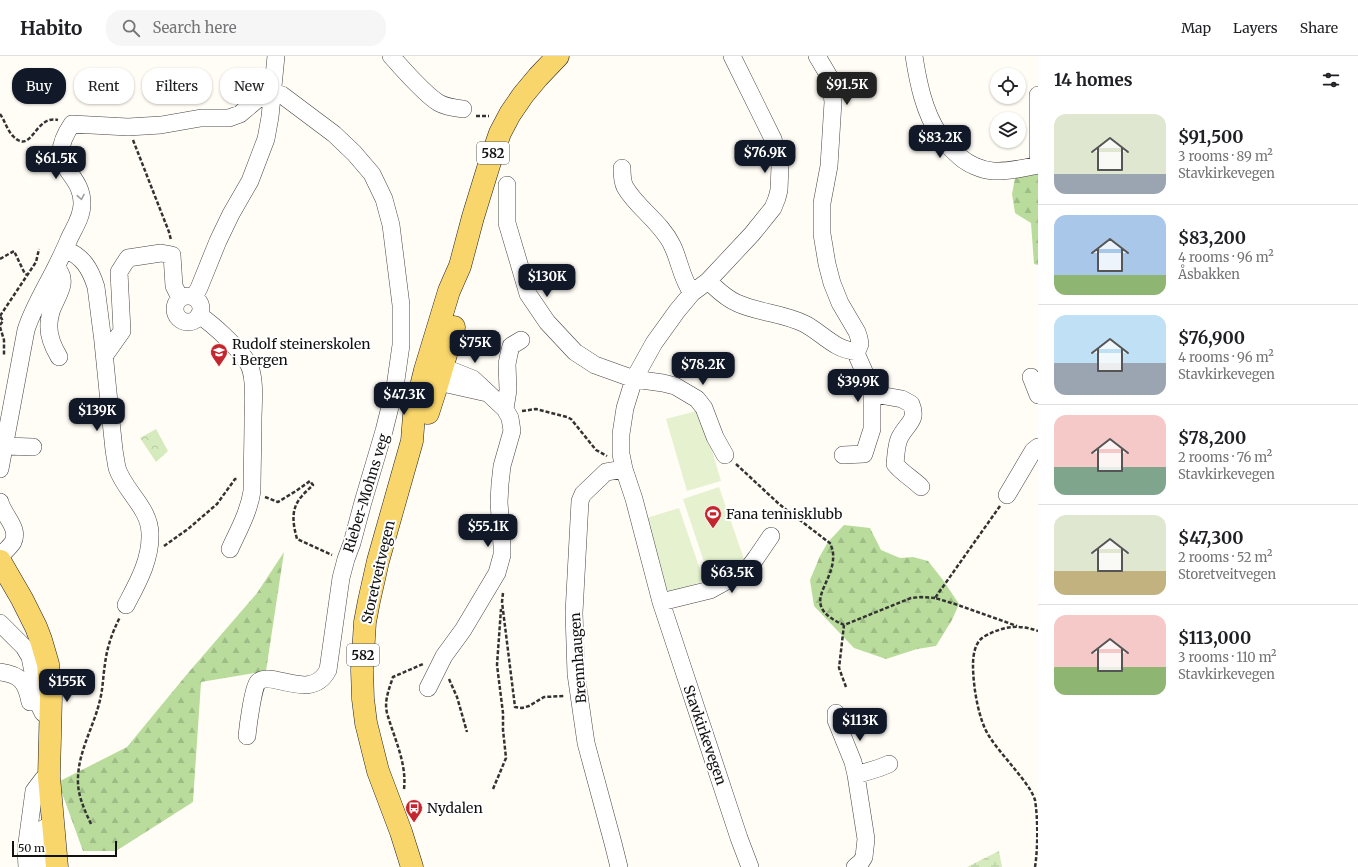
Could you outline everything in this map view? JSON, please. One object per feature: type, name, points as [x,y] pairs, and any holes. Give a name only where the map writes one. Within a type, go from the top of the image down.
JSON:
[{"type":"main road","name":"Storetveitvegen","points":[[412,867],[372,752],[366,723],[362,670],[365,622],[383,540],[412,441],[425,420],[435,373],[454,325],[460,286],[460,266],[473,217],[500,133],[510,114],[523,95],[558,56]]},
{"type":"main road","points":[[0,561],[36,626],[48,664],[50,680],[46,713],[49,777],[57,867]]},
{"type":"street","points":[[275,68],[276,56]]},
{"type":"street","points":[[391,56],[439,103],[450,108],[463,109]]},
{"type":"street","name":"Stavkirkevegen","points":[[732,56],[773,139],[780,166],[779,190],[773,208],[765,219],[708,281],[692,294],[676,311],[654,343],[634,379],[625,408],[621,434],[622,462],[634,499],[661,602],[750,867]]},
{"type":"street","points":[[817,56],[830,78],[833,102],[829,166],[822,203],[822,234],[832,283],[840,303],[859,338],[860,344],[855,351]]},
{"type":"street","points":[[914,56],[918,77],[928,111],[936,129],[947,146],[958,156],[971,164],[991,171],[1004,171],[1038,165]]},
{"type":"street","name":"Rieber-Mohns veg","points":[[246,736],[255,687],[260,680],[269,679],[307,685],[320,681],[326,674],[330,665],[341,578],[390,409],[398,366],[401,333],[401,305],[391,225],[386,204],[377,184],[369,170],[334,134],[282,95],[278,94]]},
{"type":"street","points":[[1038,95],[1038,156]]},
{"type":"street","points":[[0,469],[26,330],[31,314],[56,268],[80,215],[82,205],[82,195],[61,158],[65,134],[72,124],[128,127],[161,125],[200,118],[229,118],[240,114],[252,104]]},
{"type":"street","points":[[105,355],[122,331],[119,272],[128,258],[161,253],[172,255],[174,286],[187,298],[200,303],[201,312],[199,316],[188,322],[179,318],[175,311],[175,306],[187,298],[199,288],[221,234],[250,181],[266,139],[271,104]]},
{"type":"street","points":[[622,168],[622,178],[625,186],[672,244],[682,274],[692,294]]},
{"type":"street","points":[[507,185],[507,224],[528,294],[532,302],[551,327],[575,352],[595,365],[634,379],[675,386],[697,399],[704,408],[715,437],[725,455]]},
{"type":"street","points":[[64,249],[80,258],[90,269],[94,279],[105,355],[112,435],[117,467],[122,480],[140,504],[150,526],[147,557],[140,576],[126,605]]},
{"type":"street","points":[[56,268],[61,275],[62,289],[51,311],[49,326],[52,344],[59,357]]},
{"type":"street","points":[[708,281],[725,297],[737,303],[790,318],[805,324],[841,348],[855,351]]},
{"type":"street","points":[[199,316],[209,322],[238,351],[249,366],[252,375],[253,403],[251,500],[230,549]]},
{"type":"street","points":[[428,688],[440,663],[463,630],[497,573],[500,564],[502,546],[499,502],[500,484],[502,466],[512,431],[512,424],[508,413],[507,364],[511,346],[521,340]]},
{"type":"street","points":[[842,455],[864,454],[872,429],[872,398],[874,394],[855,351]]},
{"type":"street","points":[[435,373],[487,393],[508,413]]},
{"type":"street","points":[[1031,377],[1038,395]]},
{"type":"street","points":[[874,394],[902,399],[911,404],[914,414],[912,422],[899,438],[896,464],[898,468],[913,478],[921,487]]},
{"type":"street","points":[[5,446],[33,447]]},
{"type":"street","points":[[1007,495],[1033,451],[1038,447]]},
{"type":"street","name":"Brennhaugen","points":[[619,867],[586,743],[576,674],[574,613],[580,501],[584,494],[606,472],[622,462]]},
{"type":"street","points":[[0,502],[14,532],[13,543],[0,556]]},
{"type":"street","points":[[661,602],[710,590],[721,584],[750,566],[771,536]]},
{"type":"street","points":[[0,623],[24,647],[30,657],[40,707],[46,713]]},
{"type":"street","points":[[0,672],[12,674],[25,683],[34,714],[46,713]]},
{"type":"street","points":[[836,713],[836,720],[853,762],[866,839],[864,857],[855,867]]},
{"type":"street","points":[[856,775],[889,764]]},
{"type":"street","points":[[27,867],[26,850],[34,791],[43,779],[49,777]]},
{"type":"street","points":[[40,867],[38,840],[40,832],[42,829],[53,825]]},
{"type":"path","points":[[0,114],[12,136],[24,141],[28,140],[41,124],[53,118],[72,124]]},
{"type":"path","points":[[128,127],[169,232],[172,255]]},
{"type":"path","points":[[4,356],[4,340],[0,326],[3,321],[0,316],[36,262],[39,248]]},
{"type":"path","points":[[0,259],[14,251],[25,274],[28,275]]},
{"type":"path","points":[[508,413],[536,409],[563,415],[571,420],[596,450],[622,462]]},
{"type":"path","points":[[725,455],[748,474],[779,504],[831,544],[833,554],[832,568],[821,593],[820,602],[824,611],[831,619],[844,625],[911,598],[921,596],[935,598],[1018,626],[1038,631]]},
{"type":"path","points":[[149,546],[168,544],[217,504],[235,479],[278,502],[310,481],[313,485],[301,497],[294,509],[293,518],[297,539],[334,556],[346,559]]},
{"type":"path","points":[[935,598],[1007,495]]},
{"type":"path","points":[[493,789],[506,758],[503,713],[497,665],[504,587]]},
{"type":"path","points":[[502,602],[515,707],[522,708],[529,706],[544,697],[564,696],[580,699]]},
{"type":"path","points":[[91,824],[78,790],[79,764],[100,702],[103,687],[104,665],[111,634],[126,605]]},
{"type":"path","points":[[844,625],[839,668],[846,687]]},
{"type":"path","points":[[1018,626],[997,631],[983,637],[977,644],[973,661],[973,678],[981,719],[988,736],[1024,782],[1034,799],[1037,811],[1038,834],[1035,867]]},
{"type":"path","points":[[404,786],[403,768],[385,706],[392,677],[440,663],[457,697],[467,732]]},
{"type":"green space","points":[[1038,170],[1038,265],[1034,264],[1031,223],[1015,213],[1012,194],[1015,178]]},
{"type":"green space","points":[[700,410],[721,481],[687,491],[666,419]]},
{"type":"green space","points":[[156,429],[168,451],[156,462],[140,438]]},
{"type":"green space","name":"Fana tennisklubb","points":[[719,487],[744,559],[707,571],[683,499]]},
{"type":"green space","points":[[679,508],[704,581],[668,593],[643,519]]},
{"type":"green space","points":[[844,525],[870,528],[881,550],[900,558],[913,557],[928,561],[943,580],[959,604],[952,620],[936,646],[917,649],[886,659],[854,648],[814,606],[810,580],[820,556],[828,542]]},
{"type":"green space","points":[[284,552],[266,671],[201,682],[193,802],[116,851],[83,851],[58,782],[127,747],[257,593]]},
{"type":"green space","points":[[999,851],[1002,867],[967,867]]},
{"type":"place","name":"Rudolf steinerskolen i Bergen","points":[[219,367]]},
{"type":"place","name":"Fana tennisklubb","points":[[713,529]]},
{"type":"place","name":"Nydalen","points":[[414,823]]}]
